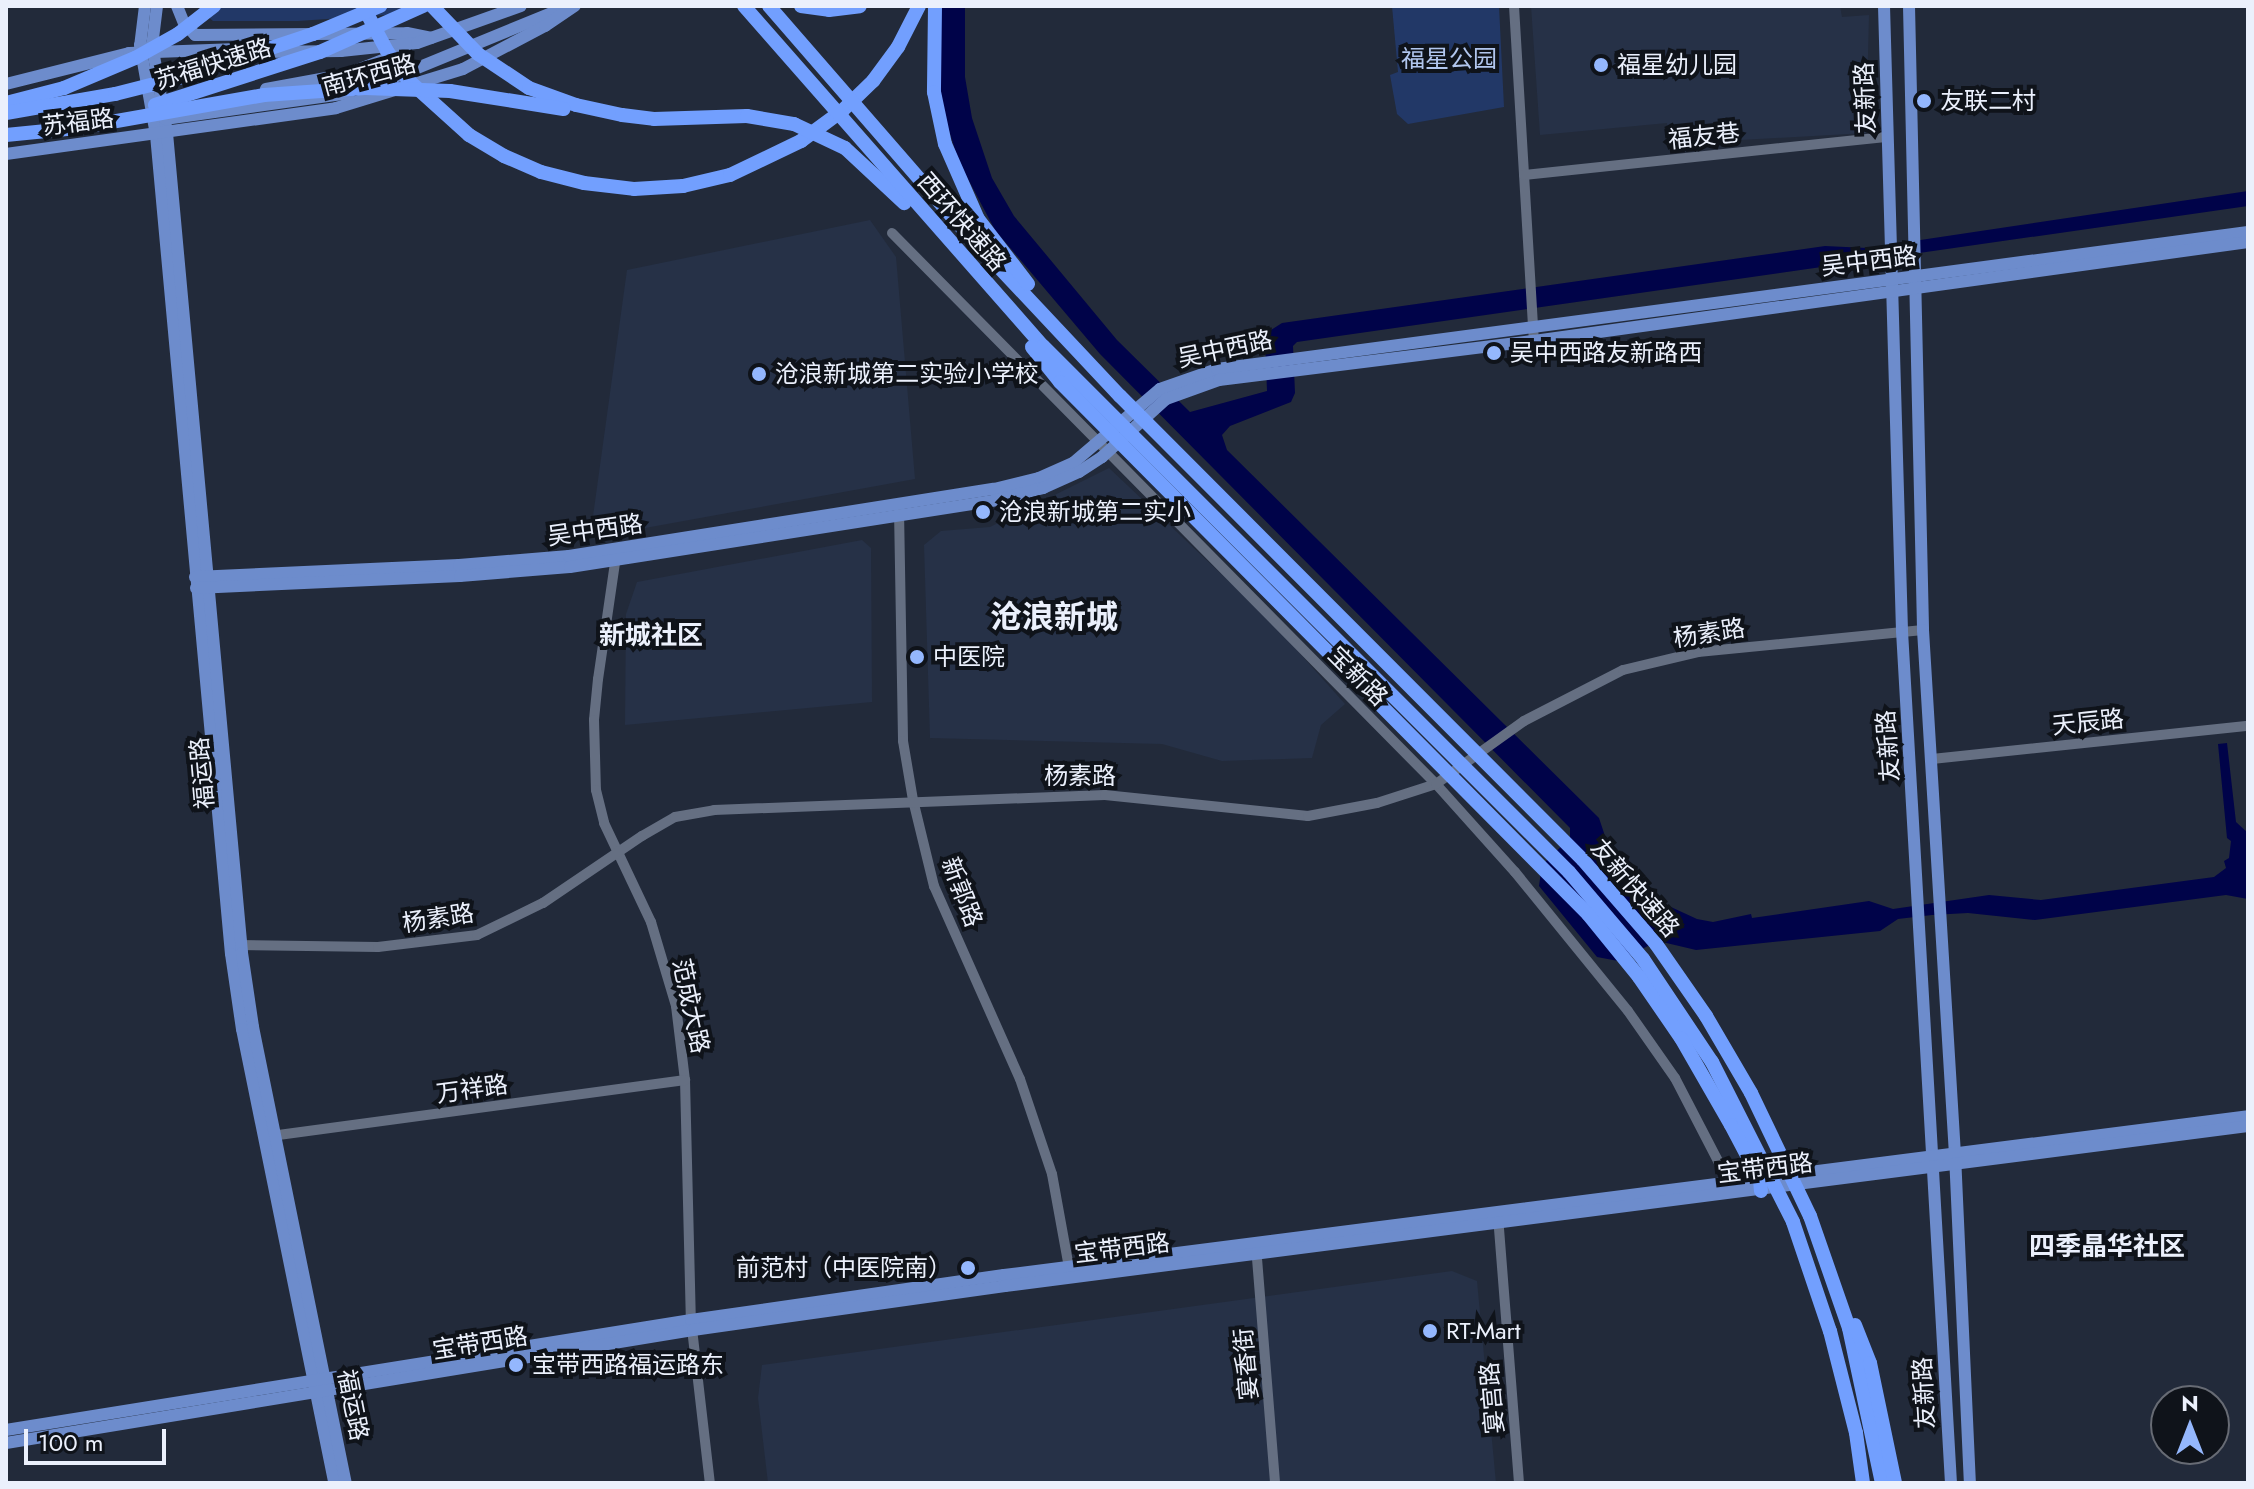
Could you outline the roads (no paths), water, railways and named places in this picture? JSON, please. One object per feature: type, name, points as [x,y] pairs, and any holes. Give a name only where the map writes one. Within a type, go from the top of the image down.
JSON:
[{"type":"highway","points":[[6,103],[64,88],[135,58],[178,34],[214,6]]},
{"type":"highway","points":[[363,6],[382,43],[407,79],[469,135],[504,156],[541,172],[584,183],[634,189],[683,186],[730,175],[801,141],[843,110],[873,81],[898,47],[919,6]]},
{"type":"highway","name":"苏福快速路","points":[[6,113],[115,94],[190,75],[313,34],[380,6]]},
{"type":"highway","name":"苏福快速路","points":[[6,134],[80,122],[195,95],[320,52],[423,6]]},
{"type":"highway","points":[[432,6],[478,54],[529,88],[596,110],[654,119]]},
{"type":"highway","name":"西环快速路","points":[[744,6],[1043,346],[1156,458]]},
{"type":"highway","name":"西环快速路","points":[[769,6],[964,230],[1166,442]]},
{"type":"highway","points":[[801,6],[829,10],[860,6]]},
{"type":"highway","points":[[935,6],[932,70],[936,104],[945,144],[964,192],[999,250],[1120,396]]},
{"type":"highway","points":[[6,134],[77,128],[264,95],[365,88],[450,91],[607,116],[654,119],[762,117],[812,130],[857,157],[950,243]]},
{"type":"highway","points":[[903,202],[1060,382],[1569,893],[1658,1004],[1713,1092],[1761,1186]]},
{"type":"highway","points":[[1043,346],[1106,427]]},
{"type":"highway","name":"友新快速路","points":[[1166,442],[1583,860],[1636,919],[1706,1016],[1787,1163],[1829,1266],[1859,1370],[1882,1483]]},
{"type":"highway","name":"友新快速路","points":[[1156,458],[1569,872],[1613,920],[1665,989],[1733,1098],[1793,1222],[1834,1345],[1856,1433],[1863,1483]]},
{"type":"highway","points":[[1829,1266],[1867,1354],[1895,1483]]},
{"type":"main road","points":[[145,6],[139,36],[147,52]]},
{"type":"main road","points":[[147,52],[157,6]]},
{"type":"main road","points":[[177,6],[184,23],[195,35],[407,33],[432,40]]},
{"type":"main road","name":"南环西路","points":[[147,52],[237,49],[262,52],[341,51],[432,40],[521,6]]},
{"type":"main road","points":[[159,113],[314,101],[358,91],[451,57],[567,6]]},
{"type":"main road","name":"南环西路","points":[[162,134],[336,108],[394,94],[463,69],[545,26],[575,6]]},
{"type":"main road","name":"友新路","points":[[1884,6],[1902,631],[1951,1483]]},
{"type":"main road","name":"友新路","points":[[1909,6],[1923,630],[1942,923],[1970,1483]]},
{"type":"main road","points":[[159,113],[324,80],[367,67],[432,40]]},
{"type":"main road","points":[[6,84],[95,60],[147,52]]},
{"type":"main road","name":"福运路","points":[[147,52],[162,134],[235,945],[320,1384],[346,1483]]},
{"type":"main road","name":"苏福路","points":[[6,154],[162,134]]},
{"type":"main road","name":"吴中西路","points":[[1915,283],[2248,232]]},
{"type":"main road","name":"吴中西路","points":[[201,582],[491,574],[899,509],[1034,491],[1079,472],[1145,408],[1175,388],[1259,369],[1893,285],[2248,242]]},
{"type":"main road","name":"宝带西路","points":[[6,1430],[188,1406],[692,1325],[1070,1272],[1761,1186],[2248,1116]]},
{"type":"main road","name":"宝带西路","points":[[1955,1160],[2248,1126]]},
{"type":"main road","name":"福运路","points":[[320,1384],[334,1483]]},
{"type":"main road","name":"宝带西路","points":[[6,1443],[188,1406]]},
{"type":"street","points":[[1514,6],[1533,335]]},
{"type":"street","name":"福友巷","points":[[1524,175],[1888,137]]},
{"type":"street","name":"宝新路","points":[[892,233],[1436,784],[1515,872],[1628,1011],[1675,1078],[1732,1189]]},
{"type":"street","name":"新郭路","points":[[899,509],[903,741],[913,800],[934,886],[1020,1079],[1052,1174],[1070,1272]]},
{"type":"street","name":"范成大路","points":[[616,556],[594,720],[596,790],[604,823],[651,922],[676,1006],[685,1080],[692,1325],[710,1483]]},
{"type":"street","name":"杨素路","points":[[235,945],[378,947],[477,935],[543,903],[675,817],[714,810],[913,800],[1132,796],[1308,816],[1377,803],[1436,784],[1524,721],[1623,670],[1683,656],[1923,630]]},
{"type":"street","name":"天辰路","points":[[1932,759],[2248,726]]},
{"type":"street","name":"万祥路","points":[[270,1136],[685,1080]]},
{"type":"street","name":"宴宫路","points":[[1498,1219],[1519,1483]]},
{"type":"street","name":"宴香街","points":[[1256,1248],[1275,1483]]},
{"type":"place","name":"福星幼儿园","points":[[1601,65]]},
{"type":"place","name":"友联二村","points":[[1924,101]]},
{"type":"place","name":"吴中西路友新路西","points":[[1494,353]]},
{"type":"place","name":"沧浪新城第二实验小学校","points":[[759,374]]},
{"type":"place","name":"沧浪新城第二实小","points":[[983,512]]},
{"type":"place","name":"中医院","points":[[917,657]]},
{"type":"place","name":"前范村（中医院南）","points":[[968,1268]]},
{"type":"place","name":"RT-Mart","points":[[1430,1331]]},
{"type":"place","name":"宝带西路福运路东","points":[[516,1365]]},
{"type":"district","name":"沧浪新城","points":[[1054,617]]},
{"type":"district","name":"新城社区","points":[[651,636]]},
{"type":"district","name":"四季晶华社区","points":[[2107,1247]]},
{"type":"park label","name":"福星公园","points":[[1449,59]]}]
